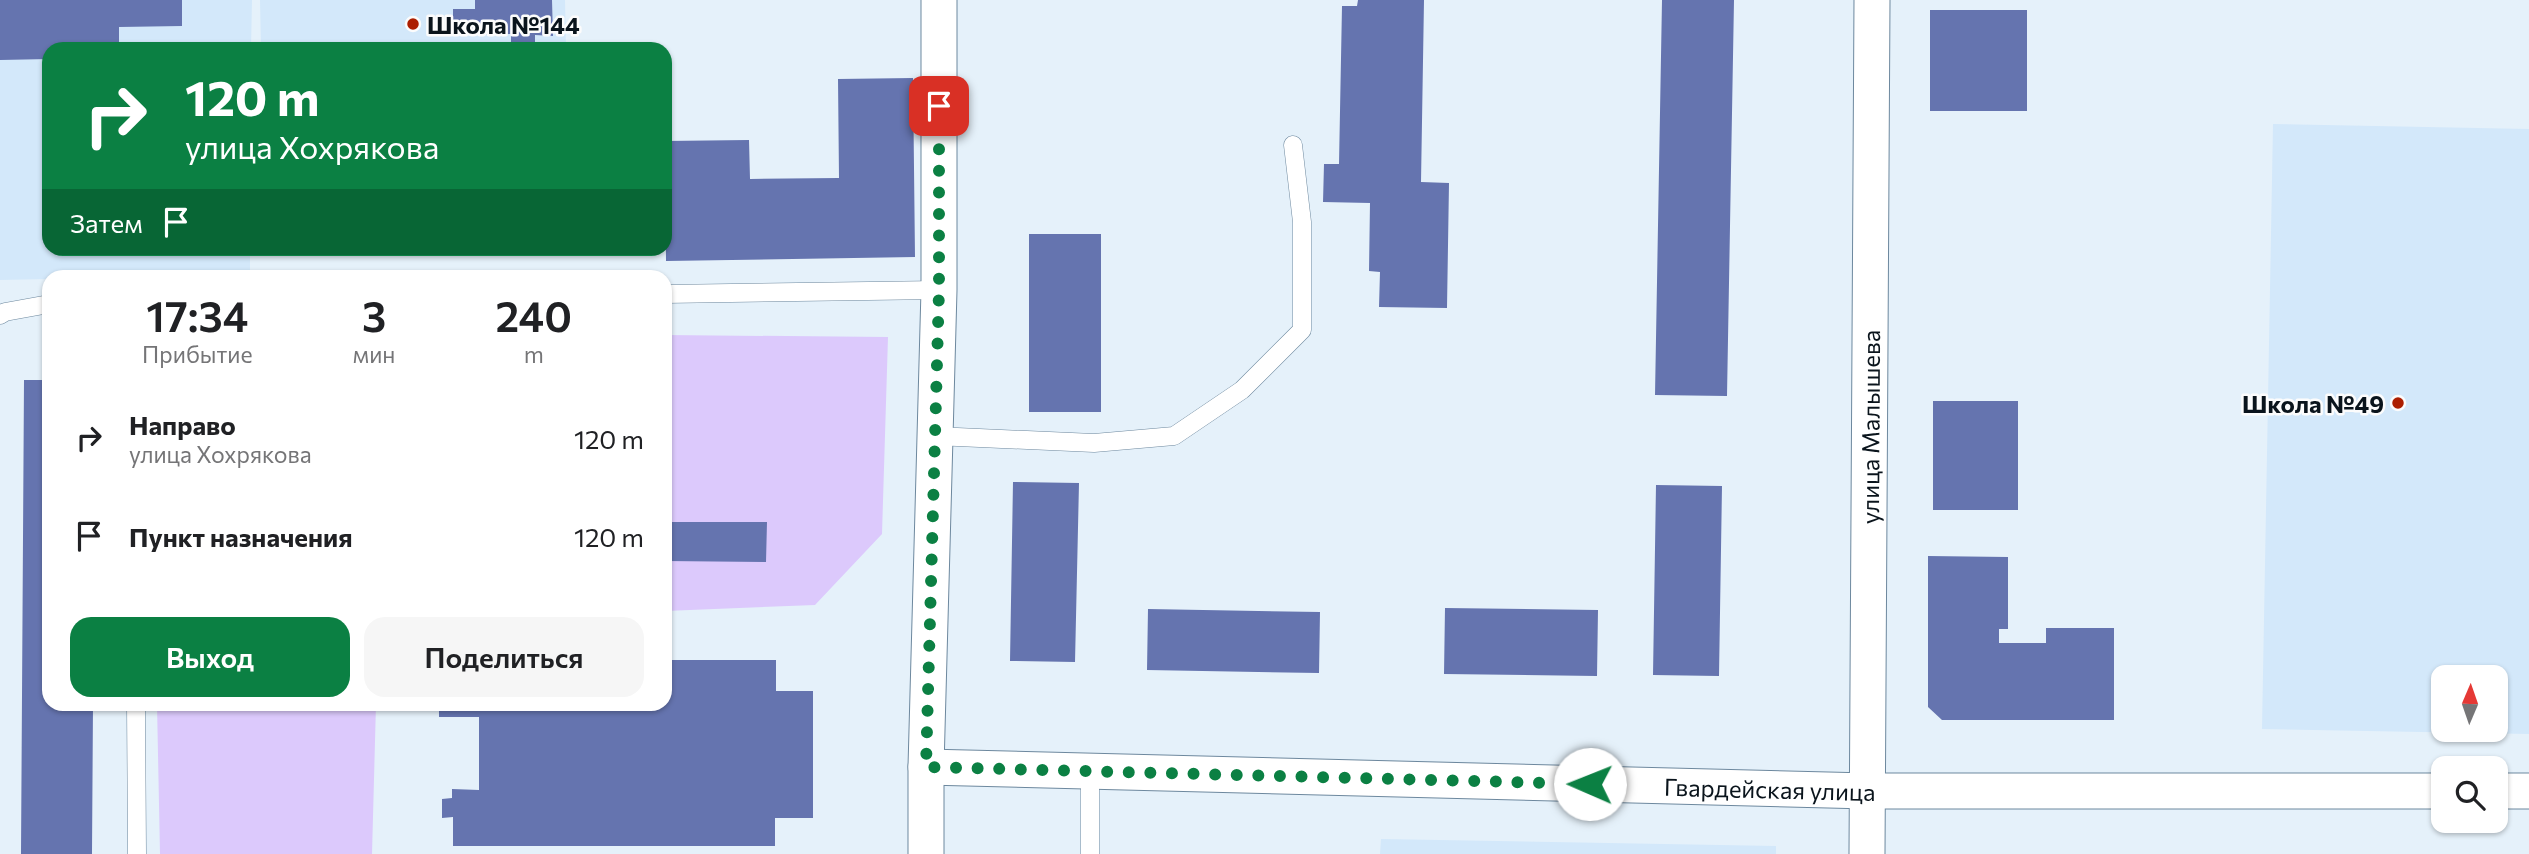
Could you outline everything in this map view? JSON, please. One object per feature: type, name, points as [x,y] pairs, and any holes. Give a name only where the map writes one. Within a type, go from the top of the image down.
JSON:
[{"type":"street","points":[[926,854],[939,290],[939,0]]},
{"type":"street","name":"улица Малышева","points":[[1867,854],[1872,0]]},
{"type":"street","name":"Гвардейская улица","points":[[926,767],[1867,791],[2431,791]]},
{"type":"street","points":[[2508,791],[2529,791]]},
{"type":"lane","points":[[935,436],[1094,443],[1174,436],[1242,390],[1302,330],[1302,222],[1293,145]]},
{"type":"lane","points":[[672,294],[939,290]]},
{"type":"lane","points":[[0,315],[42,305]]},
{"type":"lane","points":[[136,711],[136,854]]},
{"type":"lane","points":[[1090,771],[1090,854]]},
{"type":"shaded area","points":[[0,0],[252,0],[251,42],[42,42],[42,256],[250,256],[250,270],[42,270],[42,279],[0,280]]},
{"type":"shaded area","name":"Школа №144","points":[[260,0],[565,0],[566,42],[261,42]]},
{"type":"shaded area","name":"Школа №49","points":[[2273,124],[2529,129],[2529,734],[2508,734],[2508,665],[2431,665],[2431,732],[2262,729]]},
{"type":"shaded area","points":[[672,335],[888,337],[882,534],[815,605],[672,611]]},
{"type":"shaded area","points":[[157,711],[376,711],[372,854],[160,854]]},
{"type":"shaded area","points":[[1381,839],[1776,846],[1776,854],[1380,854]]},
{"type":"building","points":[[0,0],[182,0],[182,26],[119,27],[119,42],[42,42],[42,59],[0,60]]},
{"type":"building","points":[[475,0],[552,0],[553,36],[535,35],[535,42],[511,42],[511,34],[453,35],[453,9],[475,9]]},
{"type":"building","points":[[1358,0],[1424,0],[1421,182],[1449,183],[1447,308],[1379,307],[1380,272],[1369,271],[1370,203],[1323,202],[1324,164],[1339,164],[1342,6],[1357,6]]},
{"type":"building","points":[[1662,0],[1734,0],[1727,396],[1655,395]]},
{"type":"building","points":[[1930,10],[2027,10],[2027,111],[1930,111]]},
{"type":"building","points":[[913,78],[915,257],[666,261],[666,256],[672,256],[672,141],[749,140],[750,179],[839,178],[838,79]]},
{"type":"building","points":[[1029,234],[1101,234],[1101,412],[1029,412]]},
{"type":"building","points":[[24,380],[42,380],[42,711],[93,711],[92,854],[21,854]]},
{"type":"building","points":[[1933,401],[2018,401],[2018,510],[1933,510]]},
{"type":"building","points":[[1013,482],[1079,483],[1075,662],[1010,661]]},
{"type":"building","points":[[1656,485],[1722,486],[1719,676],[1653,675]]},
{"type":"building","points":[[672,522],[767,522],[766,562],[672,561]]},
{"type":"building","points":[[1928,556],[2008,557],[2008,629],[1999,629],[1999,643],[2046,643],[2046,628],[2114,628],[2114,720],[1942,720],[1928,707]]},
{"type":"building","points":[[1445,608],[1598,610],[1597,676],[1444,674]]},
{"type":"building","points":[[1148,609],[1320,612],[1319,673],[1147,670]]},
{"type":"building","points":[[672,660],[776,660],[776,691],[813,691],[813,818],[775,818],[775,846],[453,846],[453,817],[442,818],[442,799],[452,798],[452,789],[479,790],[479,717],[439,717],[439,711],[672,711]]},
{"type":"place","name":"Школа №144","points":[[413,24]]},
{"type":"place","name":"Школа №49","points":[[2398,403]]},
{"type":"route","points":[[939,106],[939,290],[926,767],[1590,784]]}]
